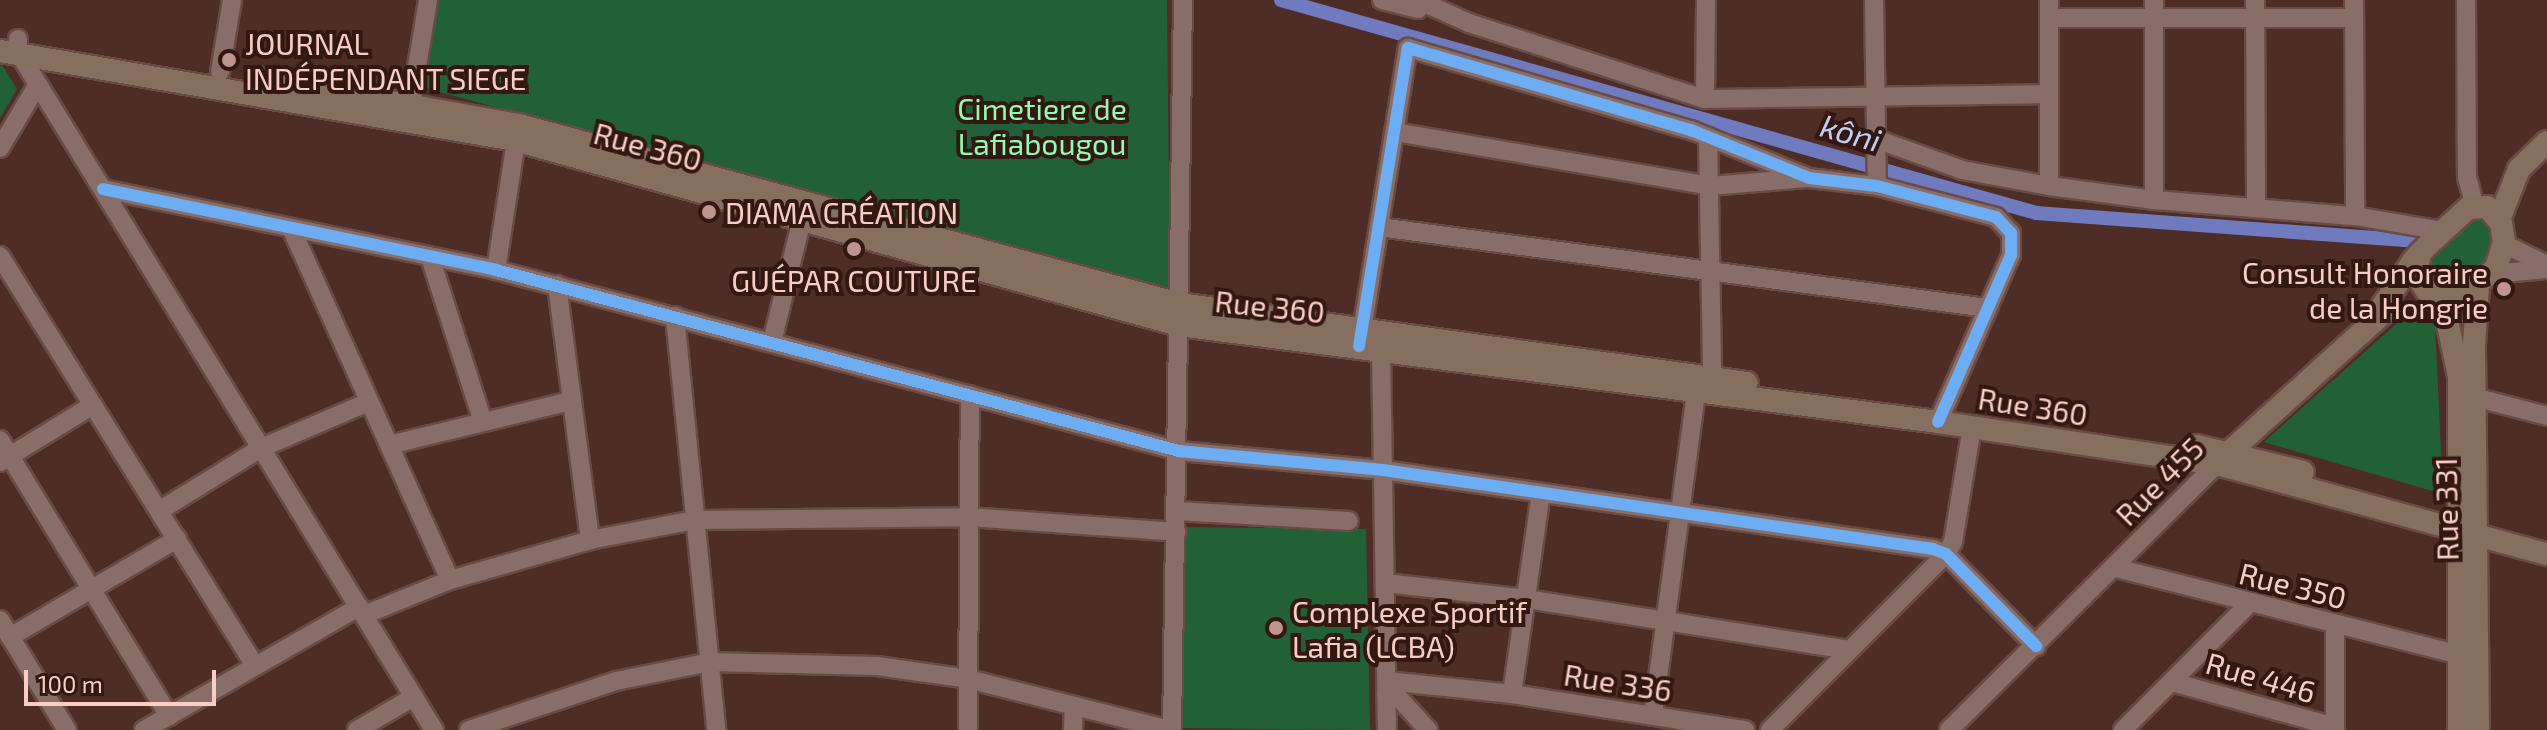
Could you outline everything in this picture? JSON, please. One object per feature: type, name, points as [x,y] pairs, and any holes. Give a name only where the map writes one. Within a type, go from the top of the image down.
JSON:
[{"type":"main road","name":"Rue 360","points":[[9,44],[220,72],[411,103],[1179,315]]},
{"type":"main road","name":"Rue 360","points":[[9,44],[517,133],[802,219],[1179,315],[2224,457],[2468,525],[2547,554]]},
{"type":"main road","points":[[2375,317],[2420,253],[2547,142]]},
{"type":"main road","points":[[2504,244],[2499,220],[2519,169]]},
{"type":"main road","points":[[2477,205],[2499,220]]},
{"type":"main road","name":"Rue 331","points":[[2459,730],[2457,654],[2468,525],[2474,397],[2485,280],[2504,244]]},
{"type":"main road","name":"Rue 331","points":[[2420,253],[2416,274],[2434,293],[2459,376],[2478,730]]},
{"type":"main road","name":"Rue 455","points":[[2224,457],[2375,317],[2434,293],[2485,280]]},
{"type":"main road","name":"Rue 360","points":[[1940,417],[1972,427],[2224,457]]},
{"type":"main road","points":[[2468,525],[2547,541]]},
{"type":"street","points":[[220,72],[232,0]]},
{"type":"street","points":[[411,103],[425,0]]},
{"type":"street","points":[[469,730],[616,681],[710,662],[877,666],[968,679],[1171,730],[1179,451],[1183,0]]},
{"type":"street","points":[[1382,0],[1418,9],[1420,0]]},
{"type":"street","points":[[1420,0],[1440,0]]},
{"type":"street","points":[[1420,0],[1469,23],[1705,99],[2049,94]]},
{"type":"street","points":[[1705,99],[1706,0]]},
{"type":"street","points":[[1874,0],[1877,176]]},
{"type":"street","points":[[2466,0],[2467,177],[2477,205]]},
{"type":"street","points":[[2049,186],[2049,9],[2354,9],[2355,216]]},
{"type":"street","points":[[2154,9],[2154,200]]},
{"type":"street","points":[[2255,9],[2256,208]]},
{"type":"street","points":[[9,44],[38,84],[434,730]]},
{"type":"street","points":[[1387,730],[1383,470],[1367,341],[1379,227],[1408,48],[1708,137],[1809,178]]},
{"type":"street","points":[[0,148],[38,84]]},
{"type":"street","points":[[1395,132],[1710,186],[1877,176],[2005,224],[2011,233],[2011,255],[1940,417]]},
{"type":"street","points":[[496,270],[517,133]]},
{"type":"street","points":[[1653,715],[1679,516],[1704,384],[1710,271],[1708,137]]},
{"type":"street","points":[[1876,139],[1962,170],[2049,186],[2154,200],[2448,226],[2467,177]]},
{"type":"street","points":[[103,189],[496,270],[1179,451],[1383,470],[1946,554],[2036,646]]},
{"type":"street","points":[[772,342],[802,219]]},
{"type":"street","points":[[1379,227],[1987,308]]},
{"type":"street","points":[[292,230],[450,580]]},
{"type":"street","points":[[2504,244],[2547,267]]},
{"type":"street","points":[[0,256],[255,666]]},
{"type":"street","points":[[430,257],[483,422]]},
{"type":"street","points":[[2485,280],[2547,267]]},
{"type":"street","points":[[557,285],[590,540]]},
{"type":"street","points":[[675,316],[716,730]]},
{"type":"street","points":[[968,730],[970,395]]},
{"type":"street","points":[[2474,397],[2547,416]]},
{"type":"street","points":[[389,445],[571,401]]},
{"type":"street","points":[[159,511],[261,448],[369,402]]},
{"type":"street","points":[[93,405],[3,453],[169,716]]},
{"type":"street","points":[[1770,730],[1946,554],[1953,542],[1972,427]]},
{"type":"street","name":"Rue 455","points":[[1949,730],[2116,568],[2224,457]]},
{"type":"street","points":[[1512,694],[1541,493]]},
{"type":"street","points":[[1177,511],[1349,521]]},
{"type":"street","points":[[144,730],[255,666],[361,611],[450,580],[590,540],[695,520],[969,517],[1176,532]]},
{"type":"street","points":[[10,637],[177,539]]},
{"type":"street","name":"Rue 350","points":[[2116,568],[2457,654]]},
{"type":"street","points":[[1385,583],[1527,599],[1848,650]]},
{"type":"street","points":[[2123,730],[2250,603]]},
{"type":"street","points":[[0,620],[67,730]]},
{"type":"street","points":[[2335,625],[2335,728]]},
{"type":"street","name":"Rue 446","points":[[2172,682],[2335,728]]},
{"type":"street","points":[[1387,687],[1428,730]]},
{"type":"street","name":"Rue 336","points":[[1387,687],[1512,694],[1745,730]]},
{"type":"street","points":[[357,730],[414,697]]},
{"type":"street","points":[[1073,730],[1074,706]]},
{"type":"green space","name":"Cimetiere de Lafiabougou","points":[[434,0],[1167,0],[1170,290],[418,86]]},
{"type":"green space","points":[[0,66],[17,89],[0,118]]},
{"type":"green space","points":[[2473,219],[2486,220],[2495,236],[2488,267],[2455,288],[2432,286],[2425,266]]},
{"type":"green space","points":[[2425,317],[2435,325],[2443,494],[2264,442],[2403,318]]},
{"type":"green space","name":"Complexe Sportif Lafia (LCBA)","points":[[1185,527],[1366,529],[1370,730],[1182,728]]},
{"type":"waterway","name":"kôni","points":[[1281,0],[2036,213],[2419,241]]},
{"type":"cycle path","points":[[1359,346],[1408,48],[1691,130],[1809,178],[1877,186],[1996,217],[2011,233],[2011,255],[1938,422]]},
{"type":"cycle path","points":[[103,189],[496,270],[1179,451],[1383,470],[1933,549],[1946,554],[2036,646]]},
{"type":"place","name":"JOURNAL INDÉPENDANT SIEGE","points":[[229,60]]},
{"type":"place","name":"DIAMA CRÉATION","points":[[709,212]]},
{"type":"place","name":"GUÉPAR COUTURE","points":[[854,249]]},
{"type":"place","name":"Consult Honoraire de la Hongrie","points":[[2504,289]]},
{"type":"place","name":"Complexe Sportif Lafia (LCBA)","points":[[1276,628]]}]
